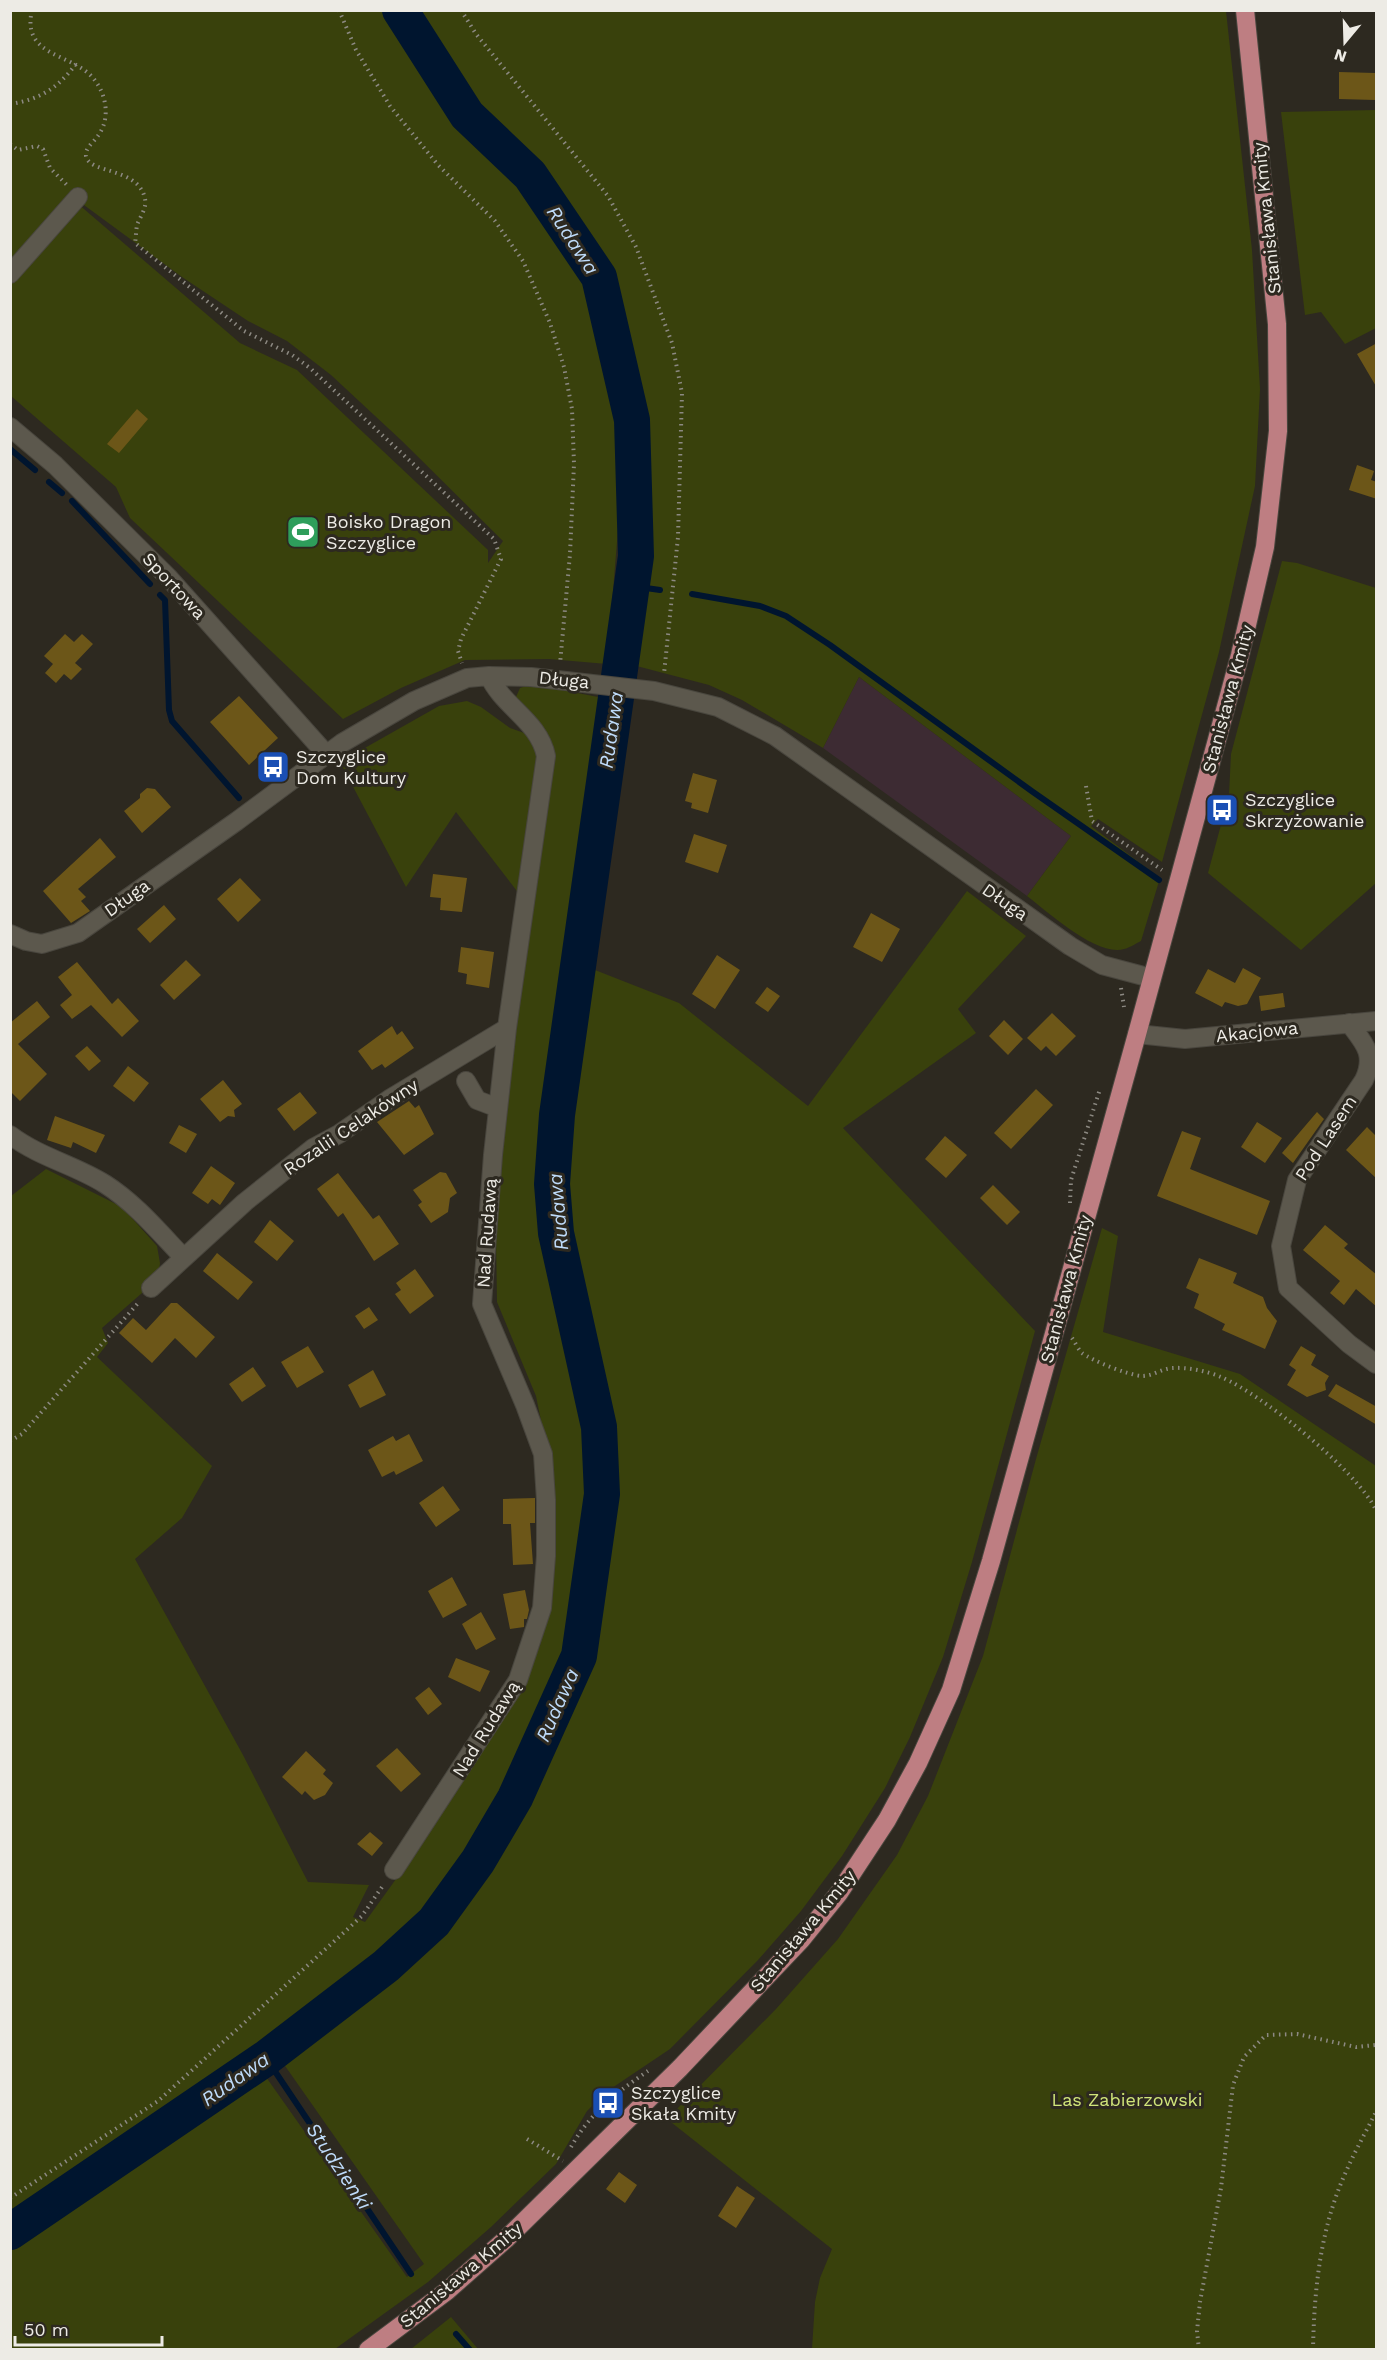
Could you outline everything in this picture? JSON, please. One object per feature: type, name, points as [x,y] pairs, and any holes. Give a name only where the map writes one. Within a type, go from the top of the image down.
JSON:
[{"type":"main road","name":"Stanisława Kmity","points":[[369,2349],[424,2309],[482,2262],[571,2165],[752,1993],[820,1917],[872,1845],[918,1763],[951,1690],[976,1613],[1137,1034],[1251,611],[1265,547],[1276,460],[1279,411],[1278,324],[1245,10]]},
{"type":"street","points":[[10,274],[78,197]]},
{"type":"street","name":"Sportowa","points":[[10,428],[55,465],[168,578],[326,754]]},
{"type":"street","name":"Nad Rudawą","points":[[394,1870],[518,1680],[542,1608],[546,1556],[543,1454],[482,1304],[486,1236],[507,1028],[523,931],[546,756],[541,739],[535,730],[502,697],[489,676]]},
{"type":"street","name":"Długa","points":[[10,934],[26,941],[42,944],[78,933],[237,821],[326,754],[414,701],[467,678],[531,676],[578,681],[659,684],[718,707],[775,736],[1070,946],[1102,965],[1151,978]]},
{"type":"street","name":"Akacjowa","points":[[1137,1034],[1185,1039],[1377,1021]]},
{"type":"street","name":"Pod Lasem","points":[[1349,1023],[1366,1046],[1370,1067],[1364,1080],[1297,1180],[1281,1246],[1288,1288],[1349,1344],[1377,1364]]},
{"type":"street","name":"Rozalii Celakówny","points":[[151,1288],[245,1202],[313,1148],[339,1134],[428,1074],[507,1028]]},
{"type":"street","points":[[466,1081],[477,1100],[498,1108]]},
{"type":"street","points":[[10,1135],[30,1149],[105,1184],[130,1203],[183,1257]]},
{"type":"path","points":[[32,10],[32,31],[39,44],[52,55],[76,64],[92,76],[97,83],[106,109],[102,130],[86,153],[89,163],[128,177],[142,191],[145,198],[135,243],[244,331],[310,368],[494,539],[501,559],[461,639],[458,651],[467,678]]},
{"type":"path","points":[[339,10],[356,50],[390,106],[438,165],[495,220],[523,261],[553,334],[564,367],[572,409],[574,464],[570,554],[560,665]]},
{"type":"path","points":[[461,10],[477,34],[608,196],[636,247],[672,343],[682,393],[678,537],[659,684]]},
{"type":"path","points":[[10,104],[33,99],[50,91],[66,77],[76,64]]},
{"type":"path","points":[[10,144],[18,150],[37,146],[43,149],[50,168],[78,197]]},
{"type":"path","points":[[1086,786],[1092,821],[1166,873],[1169,862]]},
{"type":"path","points":[[1117,969],[1112,984],[1121,989],[1124,1016]]},
{"type":"path","points":[[1070,1211],[1071,1180],[1102,1085]]},
{"type":"path","points":[[10,1441],[22,1434],[151,1288]]},
{"type":"path","points":[[1068,1332],[1081,1352],[1102,1363],[1140,1376],[1156,1375],[1170,1368],[1194,1370],[1221,1377],[1255,1397],[1298,1428],[1349,1473],[1377,1510]]},
{"type":"path","points":[[10,2198],[158,2101],[362,1916],[394,1870]]},
{"type":"path","points":[[1199,2349],[1197,2331],[1200,2302],[1221,2188],[1233,2085],[1244,2058],[1266,2035],[1297,2034],[1356,2047],[1377,2046]]},
{"type":"path","points":[[571,2165],[578,2134],[607,2101],[656,2065]]},
{"type":"path","points":[[1313,2349],[1314,2307],[1322,2245],[1338,2190],[1377,2112]]},
{"type":"path","points":[[527,2139],[571,2165]]},
{"type":"path","points":[[559,2166],[571,2165]]},
{"type":"shaded area","points":[[859,677],[1071,836],[1027,896],[823,748]]},
{"type":"green space","points":[[11,11],[386,11],[423,77],[464,125],[519,179],[546,215],[595,300],[614,372],[622,436],[620,505],[607,664],[549,659],[465,660],[401,688],[343,719],[130,518],[116,487],[11,396],[11,281],[77,203],[240,343],[297,370],[488,550],[488,563],[503,541],[402,441],[331,375],[287,341],[248,321],[182,277],[73,197],[11,266]]},
{"type":"green space","points":[[413,11],[1226,11],[1252,250],[1260,389],[1255,486],[1219,652],[1162,862],[1098,819],[1091,826],[1160,878],[1141,941],[1124,949],[1113,950],[1100,946],[1073,931],[1027,896],[1071,836],[859,677],[823,748],[742,700],[709,685],[629,664],[640,534],[643,425],[634,371],[607,279],[586,235],[560,197],[476,110],[439,62]]},
{"type":"green space","points":[[1376,110],[1376,328],[1345,344],[1321,312],[1305,315],[1281,112]]},
{"type":"green space","points":[[1282,561],[1297,563],[1376,588],[1376,883],[1301,950],[1208,873],[1229,795],[1231,754]]},
{"type":"green space","points":[[531,684],[629,703],[595,970],[679,1003],[808,1106],[967,891],[1026,936],[958,1009],[976,1033],[843,1128],[1035,1331],[972,1562],[943,1657],[910,1737],[885,1788],[842,1856],[801,1911],[758,1960],[670,2049],[609,2090],[598,2100],[587,2111],[556,2164],[491,2227],[428,2282],[335,2349],[11,2350],[11,1196],[46,1169],[122,1207],[157,1246],[160,1263],[158,1279],[102,1328],[108,1343],[97,1357],[212,1466],[182,1518],[135,1559],[243,1755],[308,1882],[369,1885],[353,1917],[365,1922],[409,1861],[520,1687],[540,1646],[551,1581],[549,1460],[536,1396],[497,1302],[496,1236],[502,1123],[552,762],[539,726],[516,697],[520,688]],"holes":[[[283,2063],[424,2264],[407,2277],[266,2077]]]},
{"type":"green space","points":[[467,701],[481,707],[510,728],[530,735],[536,744],[538,765],[520,895],[456,812],[406,887],[340,762],[439,706]]},
{"type":"green space","name":"Las Zabierzowski","points":[[1102,1228],[1118,1236],[1103,1332],[1240,1374],[1376,1466],[1376,2349],[812,2349],[815,2302],[820,2278],[832,2249],[667,2119],[776,2009],[838,1939],[897,1855],[928,1796],[983,1656]]},
{"type":"green space","points":[[451,2317],[478,2349],[411,2349]]},
{"type":"building","points":[[1339,72],[1375,73],[1375,100],[1339,99]]},
{"type":"building","points":[[1377,343],[1377,388],[1357,354]]},
{"type":"building","points":[[137,409],[148,419],[119,453],[107,444]]},
{"type":"building","points":[[1357,465],[1374,471],[1371,480],[1377,482],[1377,499],[1349,490]]},
{"type":"building","points":[[65,634],[74,642],[82,634],[93,644],[75,663],[82,669],[71,680],[64,674],[56,683],[45,673],[53,664],[44,656]]},
{"type":"building","points":[[239,696],[278,738],[249,765],[210,722]]},
{"type":"building","points":[[693,773],[717,780],[708,813],[691,808],[692,803],[685,801]]},
{"type":"building","points":[[147,788],[155,789],[171,807],[142,833],[124,811],[140,798],[140,794]]},
{"type":"building","points":[[694,834],[727,845],[718,873],[685,862]]},
{"type":"building","points":[[100,838],[116,857],[78,889],[86,897],[81,901],[90,911],[71,923],[43,891]]},
{"type":"building","points":[[433,874],[467,878],[462,912],[440,910],[441,898],[430,897]]},
{"type":"building","points":[[240,878],[261,900],[238,922],[217,899]]},
{"type":"building","points":[[164,905],[176,919],[150,943],[137,929]]},
{"type":"building","points":[[871,913],[900,929],[882,962],[853,947]]},
{"type":"building","points":[[461,947],[494,952],[489,988],[466,984],[467,974],[458,972]]},
{"type":"building","points":[[717,955],[740,970],[715,1009],[692,994]]},
{"type":"building","points":[[186,960],[201,975],[174,1000],[160,985]]},
{"type":"building","points":[[77,962],[112,1004],[118,998],[139,1021],[122,1037],[91,1005],[72,1019],[60,1005],[72,995],[58,977]]},
{"type":"building","points":[[1243,968],[1261,978],[1247,1004],[1238,1006],[1225,1002],[1222,1007],[1195,993],[1208,969],[1235,983]]},
{"type":"building","points":[[767,987],[780,996],[768,1012],[755,1003]]},
{"type":"building","points":[[1283,993],[1285,1007],[1261,1011],[1259,996]]},
{"type":"building","points":[[37,1001],[50,1017],[18,1044],[47,1074],[20,1101],[10,1091],[10,1023]]},
{"type":"building","points":[[1052,1013],[1076,1036],[1056,1056],[1046,1046],[1041,1051],[1027,1038]]},
{"type":"building","points":[[1004,1020],[1023,1039],[1008,1055],[989,1036]]},
{"type":"building","points":[[392,1026],[397,1035],[402,1031],[414,1048],[385,1068],[382,1064],[372,1070],[358,1051]]},
{"type":"building","points":[[87,1046],[101,1061],[89,1071],[75,1056]]},
{"type":"building","points":[[128,1066],[149,1083],[134,1102],[113,1086]]},
{"type":"building","points":[[223,1080],[242,1104],[234,1110],[235,1117],[228,1116],[220,1122],[200,1099]]},
{"type":"building","points":[[1036,1089],[1053,1105],[1011,1149],[994,1133]]},
{"type":"building","points":[[300,1092],[317,1113],[294,1131],[277,1109]]},
{"type":"building","points":[[409,1101],[415,1108],[419,1105],[434,1134],[404,1155],[377,1122]]},
{"type":"building","points":[[1317,1112],[1324,1119],[1293,1163],[1282,1153]]},
{"type":"building","points":[[55,1116],[105,1135],[96,1153],[73,1142],[71,1148],[47,1140]]},
{"type":"building","points":[[1257,1122],[1282,1138],[1265,1163],[1241,1147]]},
{"type":"building","points":[[179,1125],[197,1134],[186,1153],[169,1143]]},
{"type":"building","points":[[1367,1127],[1377,1137],[1377,1179],[1346,1150]]},
{"type":"building","points":[[1182,1131],[1201,1138],[1190,1169],[1270,1201],[1257,1235],[1157,1196]]},
{"type":"building","points":[[945,1136],[967,1155],[946,1178],[925,1159]]},
{"type":"building","points":[[211,1166],[235,1183],[220,1205],[212,1199],[208,1204],[192,1193]]},
{"type":"building","points":[[440,1172],[446,1173],[457,1193],[450,1198],[448,1212],[431,1223],[418,1205],[422,1202],[413,1190]]},
{"type":"building","points":[[338,1173],[373,1219],[379,1215],[399,1244],[374,1261],[343,1213],[338,1217],[317,1189]]},
{"type":"building","points":[[993,1185],[1020,1212],[1007,1225],[980,1198]]},
{"type":"building","points":[[270,1220],[294,1241],[277,1261],[254,1242]]},
{"type":"building","points":[[1325,1225],[1348,1244],[1344,1248],[1377,1275],[1377,1307],[1356,1289],[1344,1305],[1330,1293],[1340,1281],[1303,1250]]},
{"type":"building","points":[[217,1253],[253,1282],[238,1300],[203,1271]]},
{"type":"building","points":[[1199,1258],[1237,1273],[1233,1283],[1263,1297],[1267,1308],[1277,1321],[1265,1349],[1222,1330],[1225,1324],[1194,1308],[1199,1294],[1186,1288]]},
{"type":"building","points":[[415,1269],[434,1296],[410,1314],[395,1294],[401,1290],[396,1283]]},
{"type":"building","points":[[171,1303],[177,1303],[215,1337],[196,1358],[175,1338],[152,1363],[119,1333],[133,1318],[146,1330]]},
{"type":"building","points":[[369,1307],[378,1320],[364,1329],[355,1316]]},
{"type":"building","points":[[308,1346],[324,1372],[297,1388],[281,1362]]},
{"type":"building","points":[[1301,1346],[1316,1355],[1311,1365],[1329,1376],[1325,1383],[1326,1390],[1307,1397],[1287,1385],[1296,1370],[1289,1365]]},
{"type":"building","points":[[253,1367],[266,1386],[242,1402],[229,1384]]},
{"type":"building","points":[[373,1370],[386,1395],[360,1408],[348,1385]]},
{"type":"building","points":[[1336,1384],[1377,1407],[1377,1425],[1328,1396]]},
{"type":"building","points":[[409,1434],[423,1461],[396,1475],[394,1471],[382,1477],[368,1450],[393,1436],[396,1441]]},
{"type":"building","points":[[443,1486],[460,1510],[436,1527],[419,1503]]},
{"type":"building","points":[[535,1498],[535,1523],[530,1523],[533,1564],[513,1565],[511,1524],[503,1524],[503,1499]]},
{"type":"building","points":[[452,1577],[467,1605],[443,1618],[428,1591]]},
{"type":"building","points":[[525,1590],[529,1610],[527,1619],[524,1619],[524,1627],[510,1629],[503,1594]]},
{"type":"building","points":[[481,1612],[496,1639],[476,1650],[462,1624]]},
{"type":"building","points":[[456,1658],[490,1671],[480,1692],[448,1677]]},
{"type":"building","points":[[429,1687],[442,1704],[428,1715],[415,1698]]},
{"type":"building","points":[[397,1748],[421,1774],[401,1792],[376,1766]]},
{"type":"building","points":[[306,1751],[326,1770],[323,1774],[333,1783],[325,1795],[314,1800],[305,1791],[302,1795],[282,1777]]},
{"type":"building","points":[[370,1832],[383,1843],[372,1856],[357,1844]]},
{"type":"building","points":[[619,2172],[637,2185],[625,2203],[606,2189]]},
{"type":"building","points":[[737,2186],[755,2198],[736,2228],[718,2216]]},
{"type":"waterway","name":"Rudawa","points":[[10,2232],[266,2058],[386,1966],[434,1922],[478,1861],[515,1798],[579,1656],[602,1494],[599,1427],[556,1233],[552,1184],[557,1115],[636,556],[632,420],[599,277],[530,175],[467,115],[400,10]]},
{"type":"waterway","points":[[10,449],[35,470]]},
{"type":"waterway","points":[[49,482],[62,493]]},
{"type":"waterway","points":[[72,501],[150,584]]},
{"type":"waterway","points":[[632,586],[660,590]]},
{"type":"waterway","points":[[692,594],[760,606],[786,616],[1159,880]]},
{"type":"waterway","points":[[160,595],[165,600],[169,710],[172,721],[239,798]]},
{"type":"waterway","name":"Studzienki","points":[[266,2058],[411,2274]]},
{"type":"waterway","name":"Studzienki","points":[[456,2334],[470,2350]]},
{"type":"place","name":"Boisko Dragon Szczyglice","points":[[303,532]]},
{"type":"place","name":"Szczyglice Dom Kultury","points":[[273,767]]},
{"type":"place","name":"Szczyglice Skrzyżowanie","points":[[1222,810]]},
{"type":"place","name":"Szczyglice Skała Kmity","points":[[608,2103]]}]
